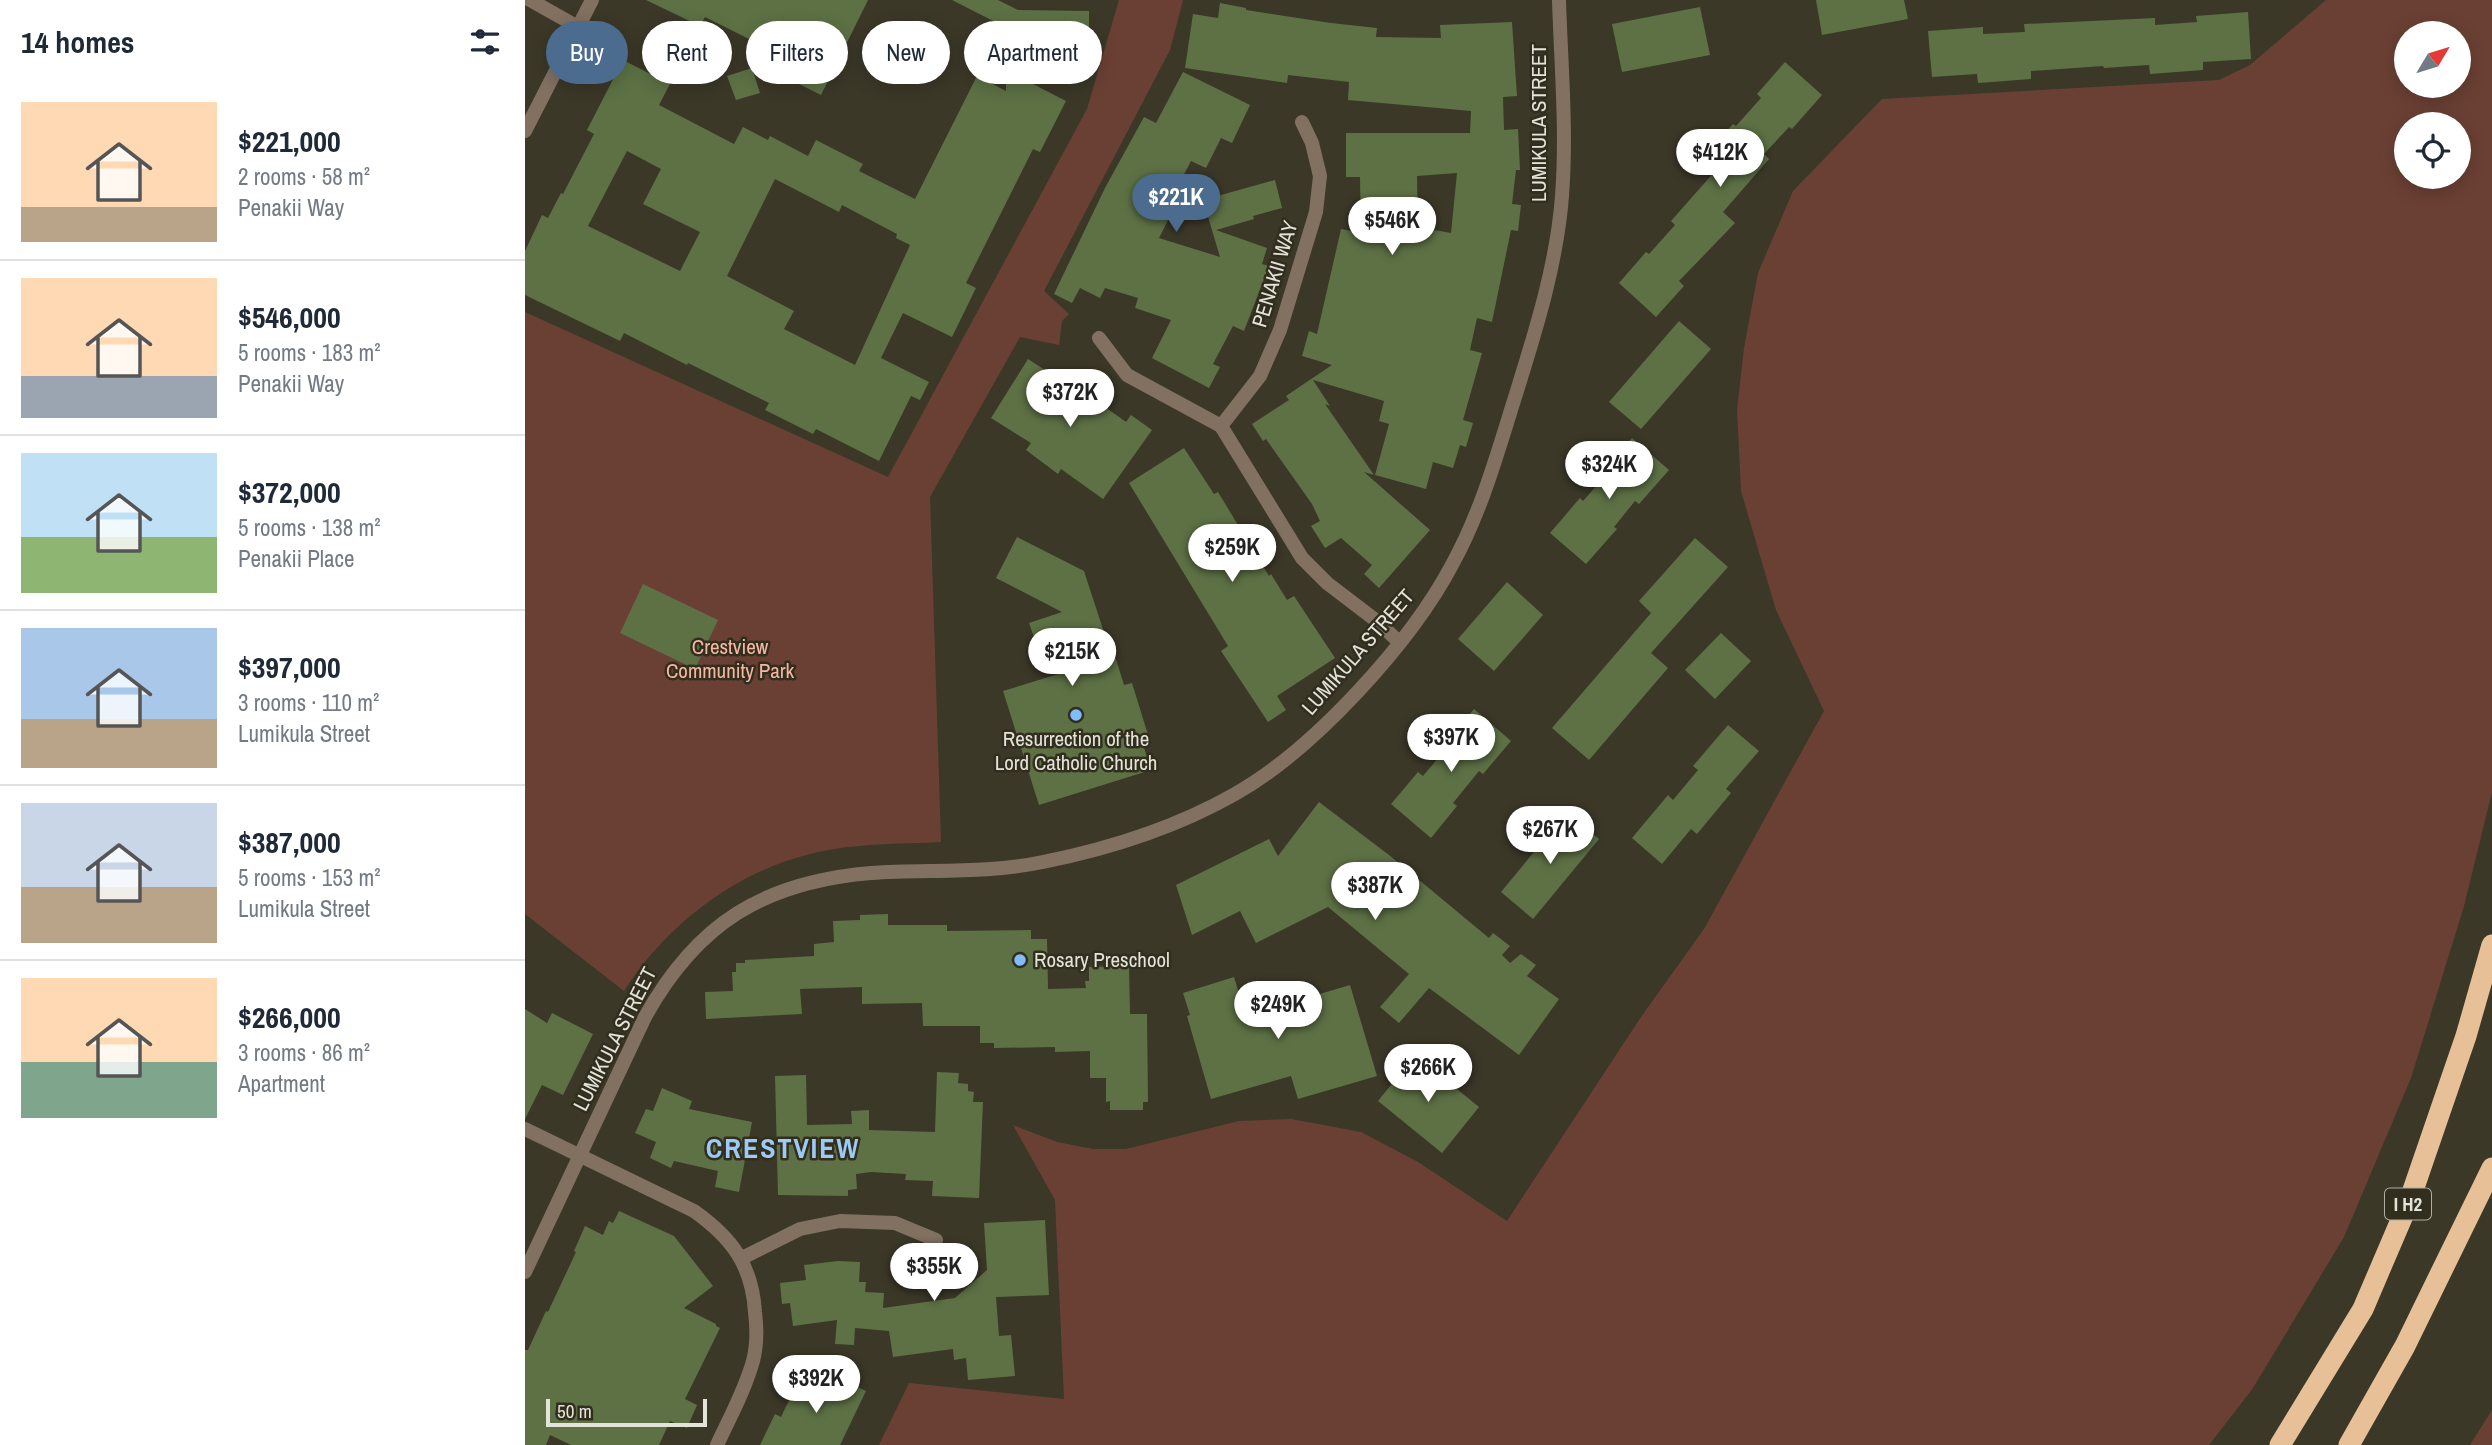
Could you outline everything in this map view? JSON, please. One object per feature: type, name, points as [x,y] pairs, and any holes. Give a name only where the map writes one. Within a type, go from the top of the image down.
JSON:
[{"type":"highway","name":"I H2","points":[[2280,1445],[2363,1309],[2410,1199],[2466,1036],[2492,944]]},
{"type":"highway","points":[[2349,1445],[2405,1346],[2492,1168]]},
{"type":"street","points":[[530,0],[567,21]]},
{"type":"street","points":[[581,21],[593,0]]},
{"type":"street","name":"LUMIKULA STREET","points":[[525,1272],[661,988],[681,960],[708,934],[746,908],[781,891],[826,879],[873,873],[987,870],[1043,862],[1103,847],[1193,814],[1235,794],[1269,771],[1335,716],[1399,642],[1434,596],[1472,525],[1498,453],[1545,291],[1562,196],[1559,0]]},
{"type":"street","points":[[525,131],[549,84]]},
{"type":"street","name":"PENAKII WAY","points":[[1221,426],[1260,376],[1280,330],[1316,212],[1320,176],[1312,143],[1302,122]]},
{"type":"street","points":[[1099,338],[1127,375],[1221,426],[1302,558],[1327,583],[1378,622],[1399,642]]},
{"type":"street","points":[[525,1129],[694,1211],[716,1227],[742,1258],[754,1289],[757,1326],[754,1357],[743,1390],[717,1445]]},
{"type":"street","points":[[742,1258],[800,1228],[840,1221],[895,1223],[936,1240]]},
{"type":"green space","name":"Crestview Community Park","points":[[1119,0],[1183,0],[1170,50],[1044,291],[1069,314],[1062,321],[1059,345],[1020,337],[930,497],[941,842],[845,847],[785,861],[757,873],[731,887],[682,923],[641,967],[624,991],[525,914],[525,312],[888,477],[1087,109],[1094,84],[1102,84],[1102,58]]},
{"type":"green space","points":[[2326,0],[2492,0],[2492,792],[2464,906],[2411,1078],[2344,1237],[2253,1388],[2209,1445],[879,1445],[909,1383],[1064,1399],[1055,1200],[1013,1125],[1057,1142],[1093,1149],[1126,1149],[1239,1121],[1291,1119],[1361,1132],[1418,1162],[1507,1221],[1641,1017],[1704,929],[1824,711],[1776,610],[1741,491],[1737,410],[1744,348],[1758,273],[1793,191],[1882,99],[2219,80],[2250,65]]},
{"type":"green space","points":[[2492,1410],[2492,1445],[2470,1445]]},
{"type":"building","points":[[646,0],[868,0],[848,40],[848,21],[746,21],[746,38],[732,30],[732,21],[713,21],[705,17],[703,21],[690,21]]},
{"type":"building","points":[[952,0],[998,0],[1018,10],[1089,11],[1089,21],[993,21]]},
{"type":"building","points":[[1816,0],[1904,0],[1908,19],[1822,35]]},
{"type":"building","points":[[1220,3],[1246,10],[1377,28],[1376,37],[1441,38],[1440,25],[1512,22],[1517,96],[1503,97],[1504,130],[1518,129],[1520,170],[1516,170],[1512,204],[1521,205],[1518,231],[1511,230],[1492,322],[1477,318],[1470,350],[1482,353],[1463,420],[1473,423],[1466,447],[1460,445],[1453,468],[1433,462],[1426,489],[1375,475],[1389,424],[1379,421],[1384,401],[1313,380],[1330,406],[1325,404],[1374,475],[1364,472],[1430,530],[1379,588],[1364,574],[1372,565],[1341,538],[1325,548],[1311,526],[1320,521],[1312,504],[1266,439],[1263,441],[1252,424],[1289,400],[1286,396],[1332,365],[1302,356],[1309,331],[1317,334],[1341,229],[1361,233],[1360,177],[1346,177],[1346,133],[1470,133],[1471,111],[1348,100],[1349,82],[1288,75],[1287,83],[1185,68],[1193,14],[1218,18]],"holes":[[[1457,173],[1451,233],[1418,227],[1417,176]]]},
{"type":"building","points":[[1700,7],[1710,55],[1622,72],[1612,24]]},
{"type":"building","points":[[2248,12],[2251,59],[2203,62],[2203,70],[2150,74],[2149,65],[2103,66],[2031,71],[2031,79],[1978,83],[1977,74],[1932,77],[1928,31],[1983,27],[1983,34],[2025,32],[2024,24],[2155,18],[2155,25],[2197,22],[2196,16]]},
{"type":"building","points":[[1785,62],[1822,95],[1792,129],[1789,127],[1764,154],[1769,159],[1723,212],[1735,223],[1679,281],[1684,286],[1656,317],[1619,283],[1646,252],[1649,254],[1675,225],[1671,221],[1716,170],[1702,158],[1761,98],[1757,94]]},
{"type":"building","points":[[628,63],[642,70],[642,84],[670,84],[659,105],[734,144],[743,127],[768,140],[770,136],[808,156],[816,140],[863,164],[859,171],[915,199],[973,84],[992,84],[1006,91],[1006,84],[1033,84],[1066,101],[1040,152],[1033,149],[966,283],[976,288],[952,337],[903,313],[881,358],[929,382],[920,400],[911,396],[879,461],[816,429],[813,434],[765,410],[769,403],[688,363],[687,365],[624,333],[620,341],[525,295],[525,251],[542,215],[548,218],[561,193],[563,194],[594,134],[587,130],[611,84],[628,84]],"holes":[[[627,151],[661,169],[643,204],[700,232],[680,271],[588,226]],[[775,179],[839,212],[842,205],[897,234],[896,238],[910,245],[855,365],[784,329],[794,311],[727,276]]]},
{"type":"building","points":[[746,70],[746,84],[757,84],[760,93],[736,100],[730,84],[732,74]]},
{"type":"building","points":[[1183,72],[1250,105],[1232,143],[1221,138],[1206,168],[1191,161],[1165,211],[1174,208],[1159,238],[1220,257],[1203,200],[1275,180],[1282,208],[1216,230],[1267,248],[1262,264],[1269,266],[1244,331],[1233,326],[1213,364],[1220,367],[1209,388],[1152,358],[1171,320],[1135,308],[1138,298],[1105,288],[1100,298],[1080,288],[1072,303],[1054,294],[1105,188],[1144,117],[1156,123]]},
{"type":"building","points":[[799,84],[826,84],[821,95]]},
{"type":"building","points":[[1679,321],[1711,349],[1641,429],[1609,402]]},
{"type":"building","points":[[1028,359],[1071,387],[1073,384],[1126,422],[1131,415],[1152,430],[1103,499],[1061,469],[1058,474],[1026,450],[1031,443],[991,418]]},
{"type":"building","points":[[1632,438],[1669,470],[1639,504],[1635,501],[1614,527],[1617,529],[1586,564],[1550,533],[1580,498],[1583,501],[1606,475],[1602,472]]},
{"type":"building","points":[[1184,448],[1214,494],[1218,492],[1269,576],[1271,574],[1287,600],[1294,596],[1335,658],[1277,696],[1286,710],[1268,722],[1221,651],[1228,646],[1129,483]]},
{"type":"building","name":"Resurrection of the Lord Catholic Church","points":[[1017,537],[1084,571],[1112,657],[1115,656],[1124,685],[1132,683],[1149,738],[1142,741],[1151,770],[1039,805],[1003,691],[1068,671],[1057,636],[1036,643],[1029,623],[1062,612],[996,578]]},
{"type":"building","points":[[1695,538],[1728,567],[1651,653],[1668,668],[1589,760],[1552,728],[1651,613],[1639,601]]},
{"type":"building","points":[[1507,582],[1543,615],[1494,671],[1458,639]]},
{"type":"building","points":[[643,584],[718,620],[695,669],[620,633]]},
{"type":"building","points":[[1721,633],[1751,661],[1715,699],[1685,670]]},
{"type":"building","points":[[1474,709],[1511,741],[1483,774],[1479,771],[1453,803],[1457,806],[1431,838],[1391,804],[1418,772],[1423,776],[1449,745],[1446,742]]},
{"type":"building","points":[[1728,725],[1759,751],[1726,789],[1731,793],[1697,834],[1691,829],[1662,864],[1632,838],[1668,795],[1673,800],[1698,770],[1693,766]]},
{"type":"building","points":[[1319,802],[1389,855],[1489,938],[1493,933],[1510,946],[1502,955],[1510,963],[1521,954],[1536,965],[1527,976],[1559,999],[1519,1055],[1429,988],[1399,1023],[1380,1007],[1409,974],[1328,907],[1256,943],[1240,911],[1192,935],[1176,885],[1269,839],[1278,856]]},
{"type":"building","points":[[1567,812],[1599,839],[1533,919],[1501,892]]},
{"type":"building","points":[[888,914],[888,925],[947,925],[947,931],[1031,930],[1031,939],[1047,939],[1048,989],[1086,988],[1089,967],[1129,966],[1130,1014],[1147,1014],[1148,1102],[1143,1102],[1143,1110],[1110,1110],[1110,1101],[1106,1102],[1106,1078],[1090,1078],[1090,1051],[1055,1052],[1055,1047],[994,1048],[994,1043],[980,1043],[980,1026],[923,1026],[922,1003],[862,1004],[862,987],[800,989],[802,1014],[706,1019],[705,992],[733,991],[732,972],[736,972],[736,963],[745,963],[745,960],[814,956],[814,944],[834,942],[833,921],[860,920],[860,915]]},
{"type":"building","points":[[1234,977],[1246,1016],[1350,985],[1377,1076],[1298,1099],[1291,1076],[1211,1099],[1183,993]]},
{"type":"building","points":[[525,1009],[547,1023],[552,1013],[593,1034],[563,1095],[542,1085],[525,1119]]},
{"type":"building","points":[[1415,1055],[1479,1107],[1442,1153],[1378,1101]]},
{"type":"building","points":[[937,1072],[959,1073],[958,1083],[968,1084],[968,1091],[974,1092],[973,1102],[983,1102],[979,1198],[932,1196],[933,1181],[905,1180],[906,1174],[871,1172],[856,1174],[857,1189],[848,1190],[848,1196],[778,1195],[775,1076],[806,1075],[807,1125],[852,1124],[851,1111],[869,1110],[869,1130],[935,1132]]},
{"type":"building","points":[[662,1088],[692,1101],[689,1109],[752,1122],[739,1192],[715,1187],[718,1171],[674,1161],[671,1168],[650,1158],[656,1142],[635,1133],[646,1109],[653,1111]]},
{"type":"building","points":[[619,1211],[674,1236],[713,1286],[684,1308],[720,1328],[685,1399],[697,1405],[687,1428],[670,1421],[659,1445],[571,1445],[550,1435],[546,1445],[525,1445],[525,1350],[528,1350],[546,1311],[548,1312],[585,1226],[603,1235],[609,1221],[613,1223]]},
{"type":"building","points":[[1045,1220],[1049,1295],[996,1297],[999,1336],[1011,1335],[1015,1376],[968,1380],[966,1358],[954,1360],[953,1349],[893,1357],[889,1331],[855,1328],[854,1345],[835,1344],[837,1320],[793,1326],[790,1303],[782,1304],[780,1283],[806,1280],[804,1265],[838,1261],[860,1262],[859,1282],[866,1282],[865,1292],[884,1293],[883,1308],[955,1298],[987,1270],[984,1223]]},
{"type":"building","points":[[818,1374],[840,1385],[843,1380],[866,1391],[840,1445],[760,1445],[775,1414],[781,1417],[795,1388],[808,1395]]},
{"type":"place","name":"Resurrection of the Lord Catholic Church","points":[[1076,715]]},
{"type":"place","name":"Rosary Preschool","points":[[1020,960]]},
{"type":"district","name":"CRESTVIEW","points":[[783,1148]]}]
